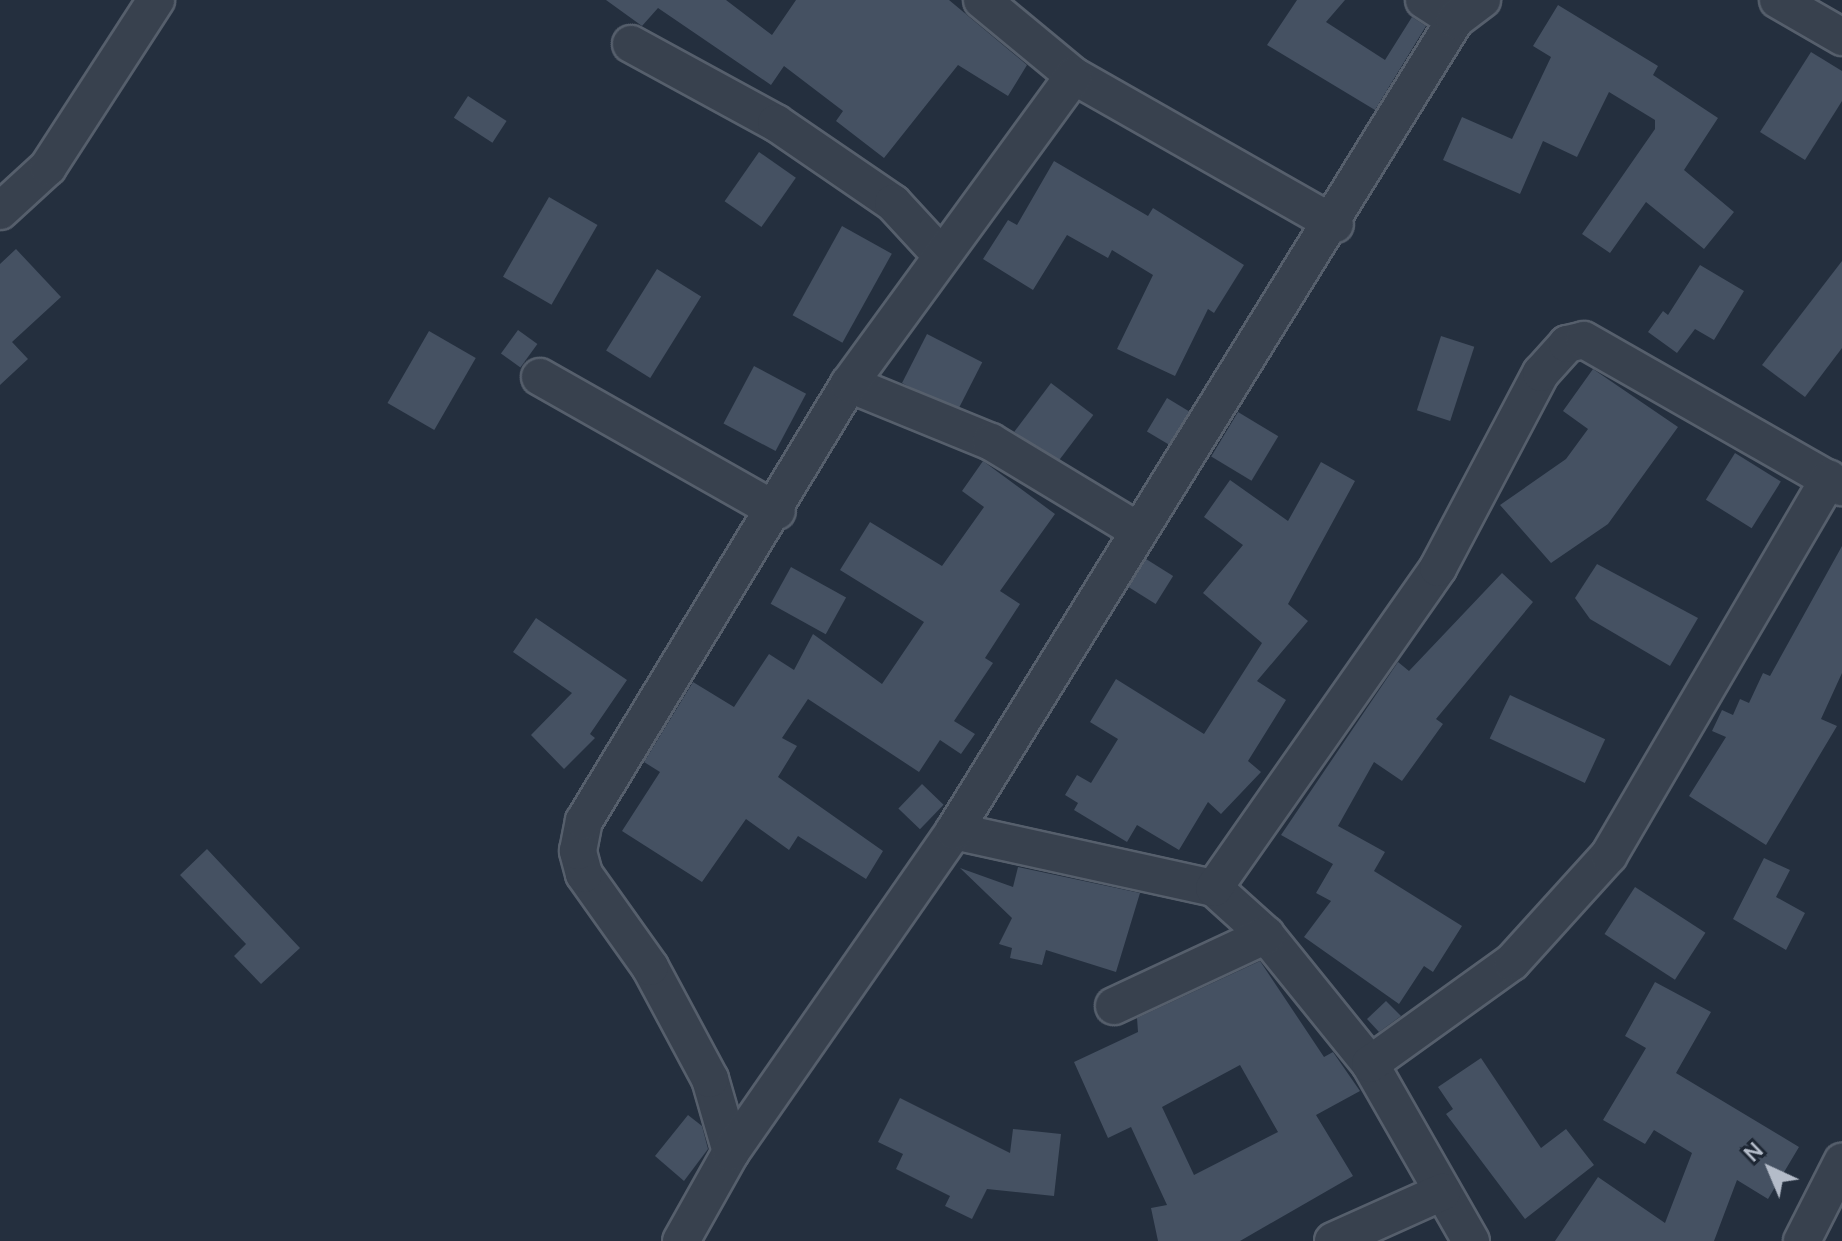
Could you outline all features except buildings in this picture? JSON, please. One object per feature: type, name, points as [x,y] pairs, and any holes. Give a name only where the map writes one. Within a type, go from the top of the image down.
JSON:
[{"type":"street","points":[[0,211],[48,167],[156,0]]},
{"type":"street","points":[[982,0],[1074,76],[1335,224]]},
{"type":"street","points":[[681,1241],[731,1152],[954,831],[1135,529],[1335,224],[1468,10],[1424,0]]},
{"type":"street","points":[[1779,0],[1842,37]]},
{"type":"street","points":[[631,44],[776,123],[893,203],[939,253]]},
{"type":"street","points":[[731,1152],[710,1079],[650,967],[584,874],[578,851],[584,821],[777,511],[849,384],[939,253],[1074,76]]},
{"type":"street","points":[[1214,888],[1438,568],[1541,373],[1567,344],[1584,340],[1836,483],[1609,855],[1512,962],[1370,1064]]},
{"type":"street","points":[[540,377],[777,511]]},
{"type":"street","points":[[849,384],[991,442],[1135,529]]},
{"type":"street","points":[[954,831],[1214,888],[1266,935],[1370,1064],[1471,1241]]},
{"type":"street","points":[[1114,1006],[1266,935]]},
{"type":"street","points":[[1802,1241],[1842,1162]]},
{"type":"street","points":[[1333,1241],[1442,1192]]}]
